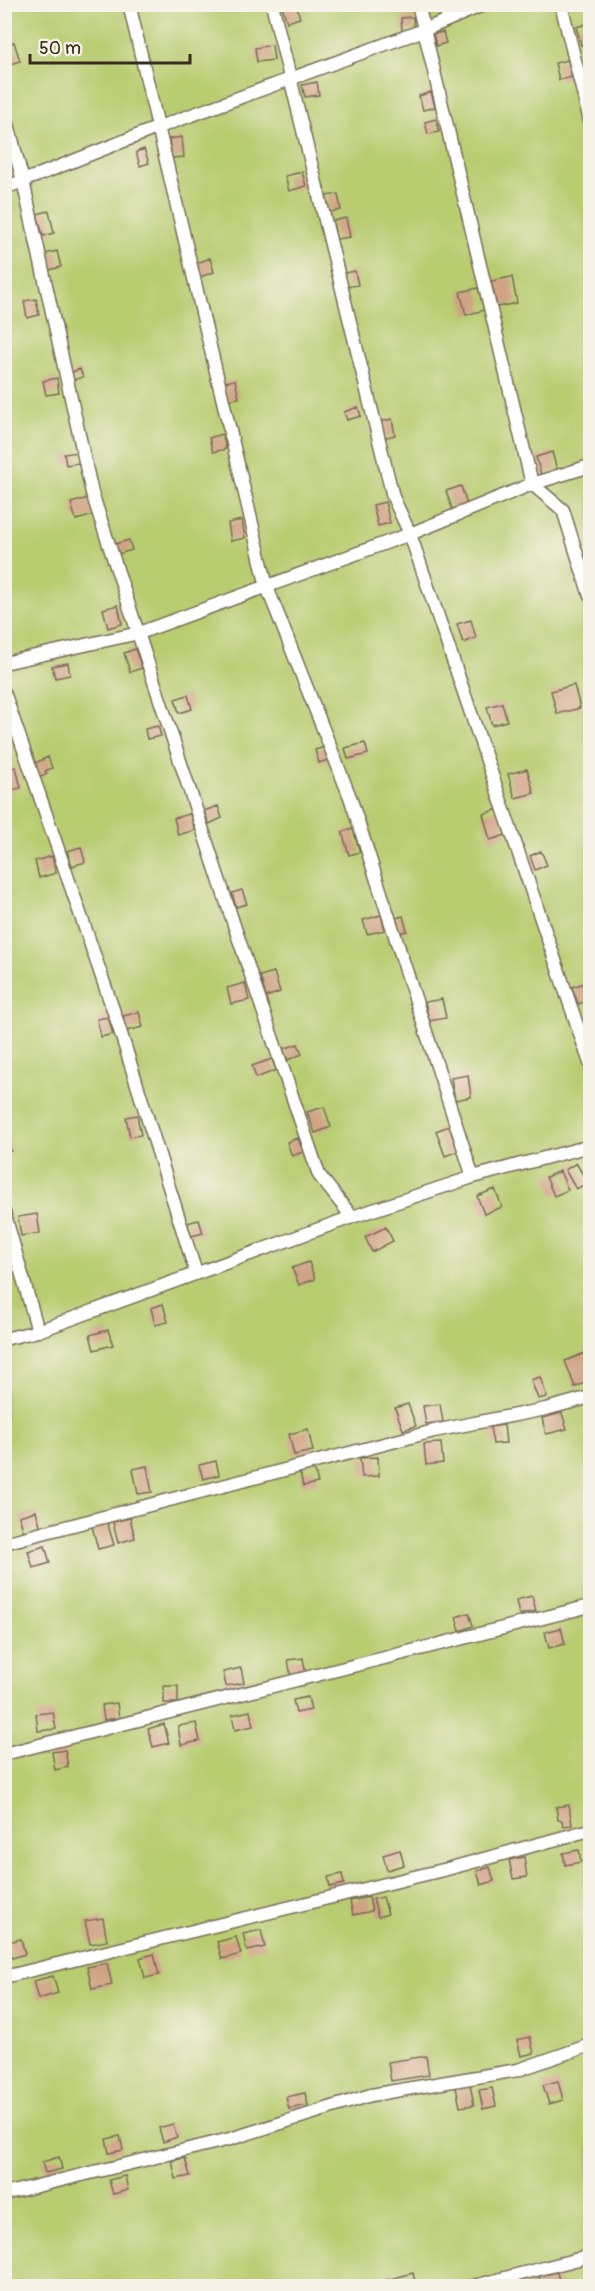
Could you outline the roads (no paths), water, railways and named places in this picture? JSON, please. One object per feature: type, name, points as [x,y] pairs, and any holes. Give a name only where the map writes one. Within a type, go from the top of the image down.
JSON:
[{"type":"lane","points":[[129,4],[267,587],[350,797],[473,1177]]},
{"type":"lane","points":[[272,4],[393,497],[410,534],[591,1063]]},
{"type":"lane","points":[[418,4],[532,484],[563,510],[591,596]]},
{"type":"lane","points":[[4,188],[159,127],[424,30],[485,4]]},
{"type":"lane","points":[[561,4],[591,122]]},
{"type":"lane","points":[[4,109],[23,181],[92,493],[140,633],[231,917],[319,1175],[352,1217]]},
{"type":"lane","points":[[4,663],[140,633],[410,534],[532,484],[591,466]]},
{"type":"lane","points":[[4,692],[117,1021],[196,1273]]},
{"type":"lane","points":[[4,1340],[38,1331],[352,1217],[473,1177],[591,1146]]},
{"type":"lane","points":[[4,1212],[38,1331]]},
{"type":"lane","points":[[4,1543],[434,1431],[546,1409],[591,1397]]},
{"type":"lane","points":[[4,1754],[591,1606]]},
{"type":"lane","points":[[4,1977],[447,1869],[591,1830]]},
{"type":"lane","points":[[4,2194],[230,2139],[371,2095],[518,2070],[591,2046]]},
{"type":"lane","points":[[474,2286],[591,2256]]}]
